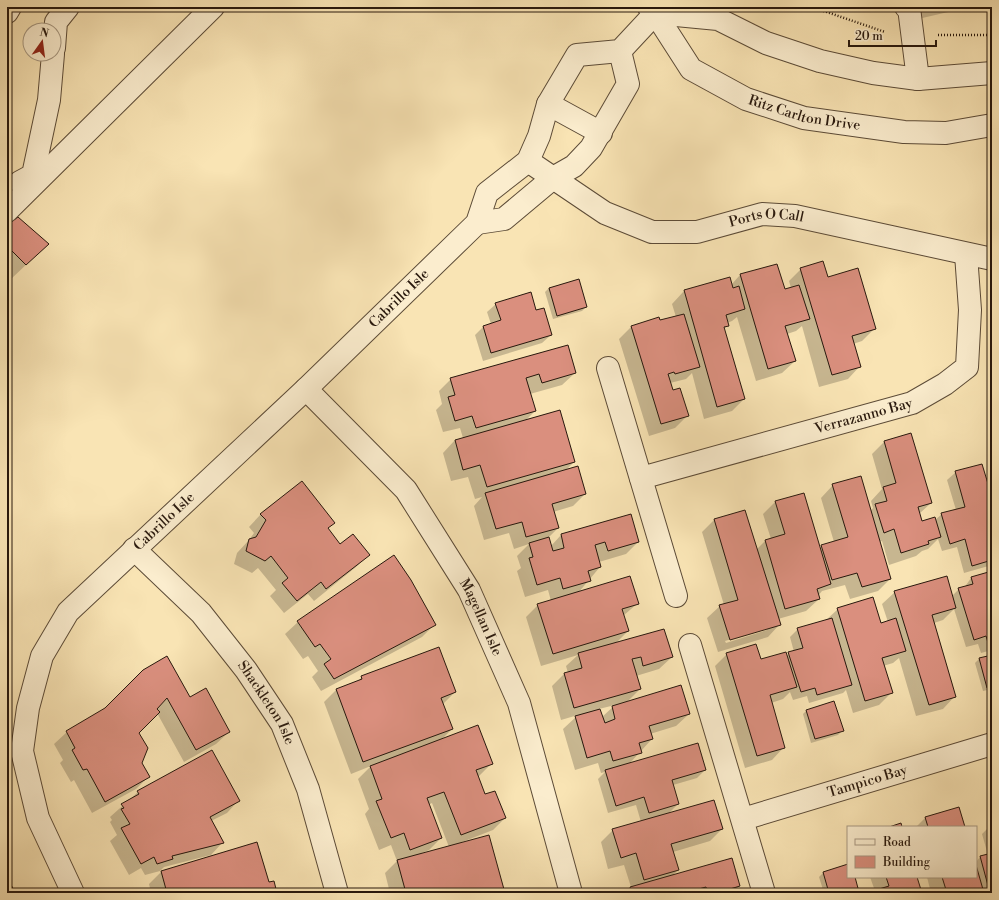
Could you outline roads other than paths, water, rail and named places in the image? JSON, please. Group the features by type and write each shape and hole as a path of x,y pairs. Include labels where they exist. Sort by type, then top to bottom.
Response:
{"street":[{"path":"7,12 10,7"},
{"path":"56,22 68,7"},
{"path":"7,211 213,7"},
{"path":"906,7 909,8 918,79"},
{"path":"477,223 504,219 553,178 574,166 591,148 628,84 620,51 655,9 718,19 766,43 820,61 873,73 918,79 992,73"},
{"name":"Ritz Carlton Drive","path":"655,9 691,69 746,98 804,118 904,132 946,133 992,126"},
{"name":"Cabrillo Isle","path":"73,893 38,818 15,754 42,656 68,612 134,548 306,389 477,223 488,193 528,161 539,136 548,104 577,55 620,51"},
{"path":"7,190 33,175 49,100 53,62"},
{"path":"548,104 601,133"},
{"name":"Ports O Call","path":"528,161 605,214 652,232 697,232 762,214 795,216 992,259"},
{"name":"Verrazanno Bay","path":"641,478 912,403 945,384 967,367 970,310 966,254"},
{"path":"608,368 676,596"},
{"name":"Magellan Isle","path":"306,389 406,490 469,590 519,703 571,893"},
{"name":"Shackleton Isle","path":"134,548 201,613 246,670 282,724 308,789 337,893"},
{"path":"690,645 764,893"},
{"name":"Tampico Bay","path":"743,819 992,744"}]}
